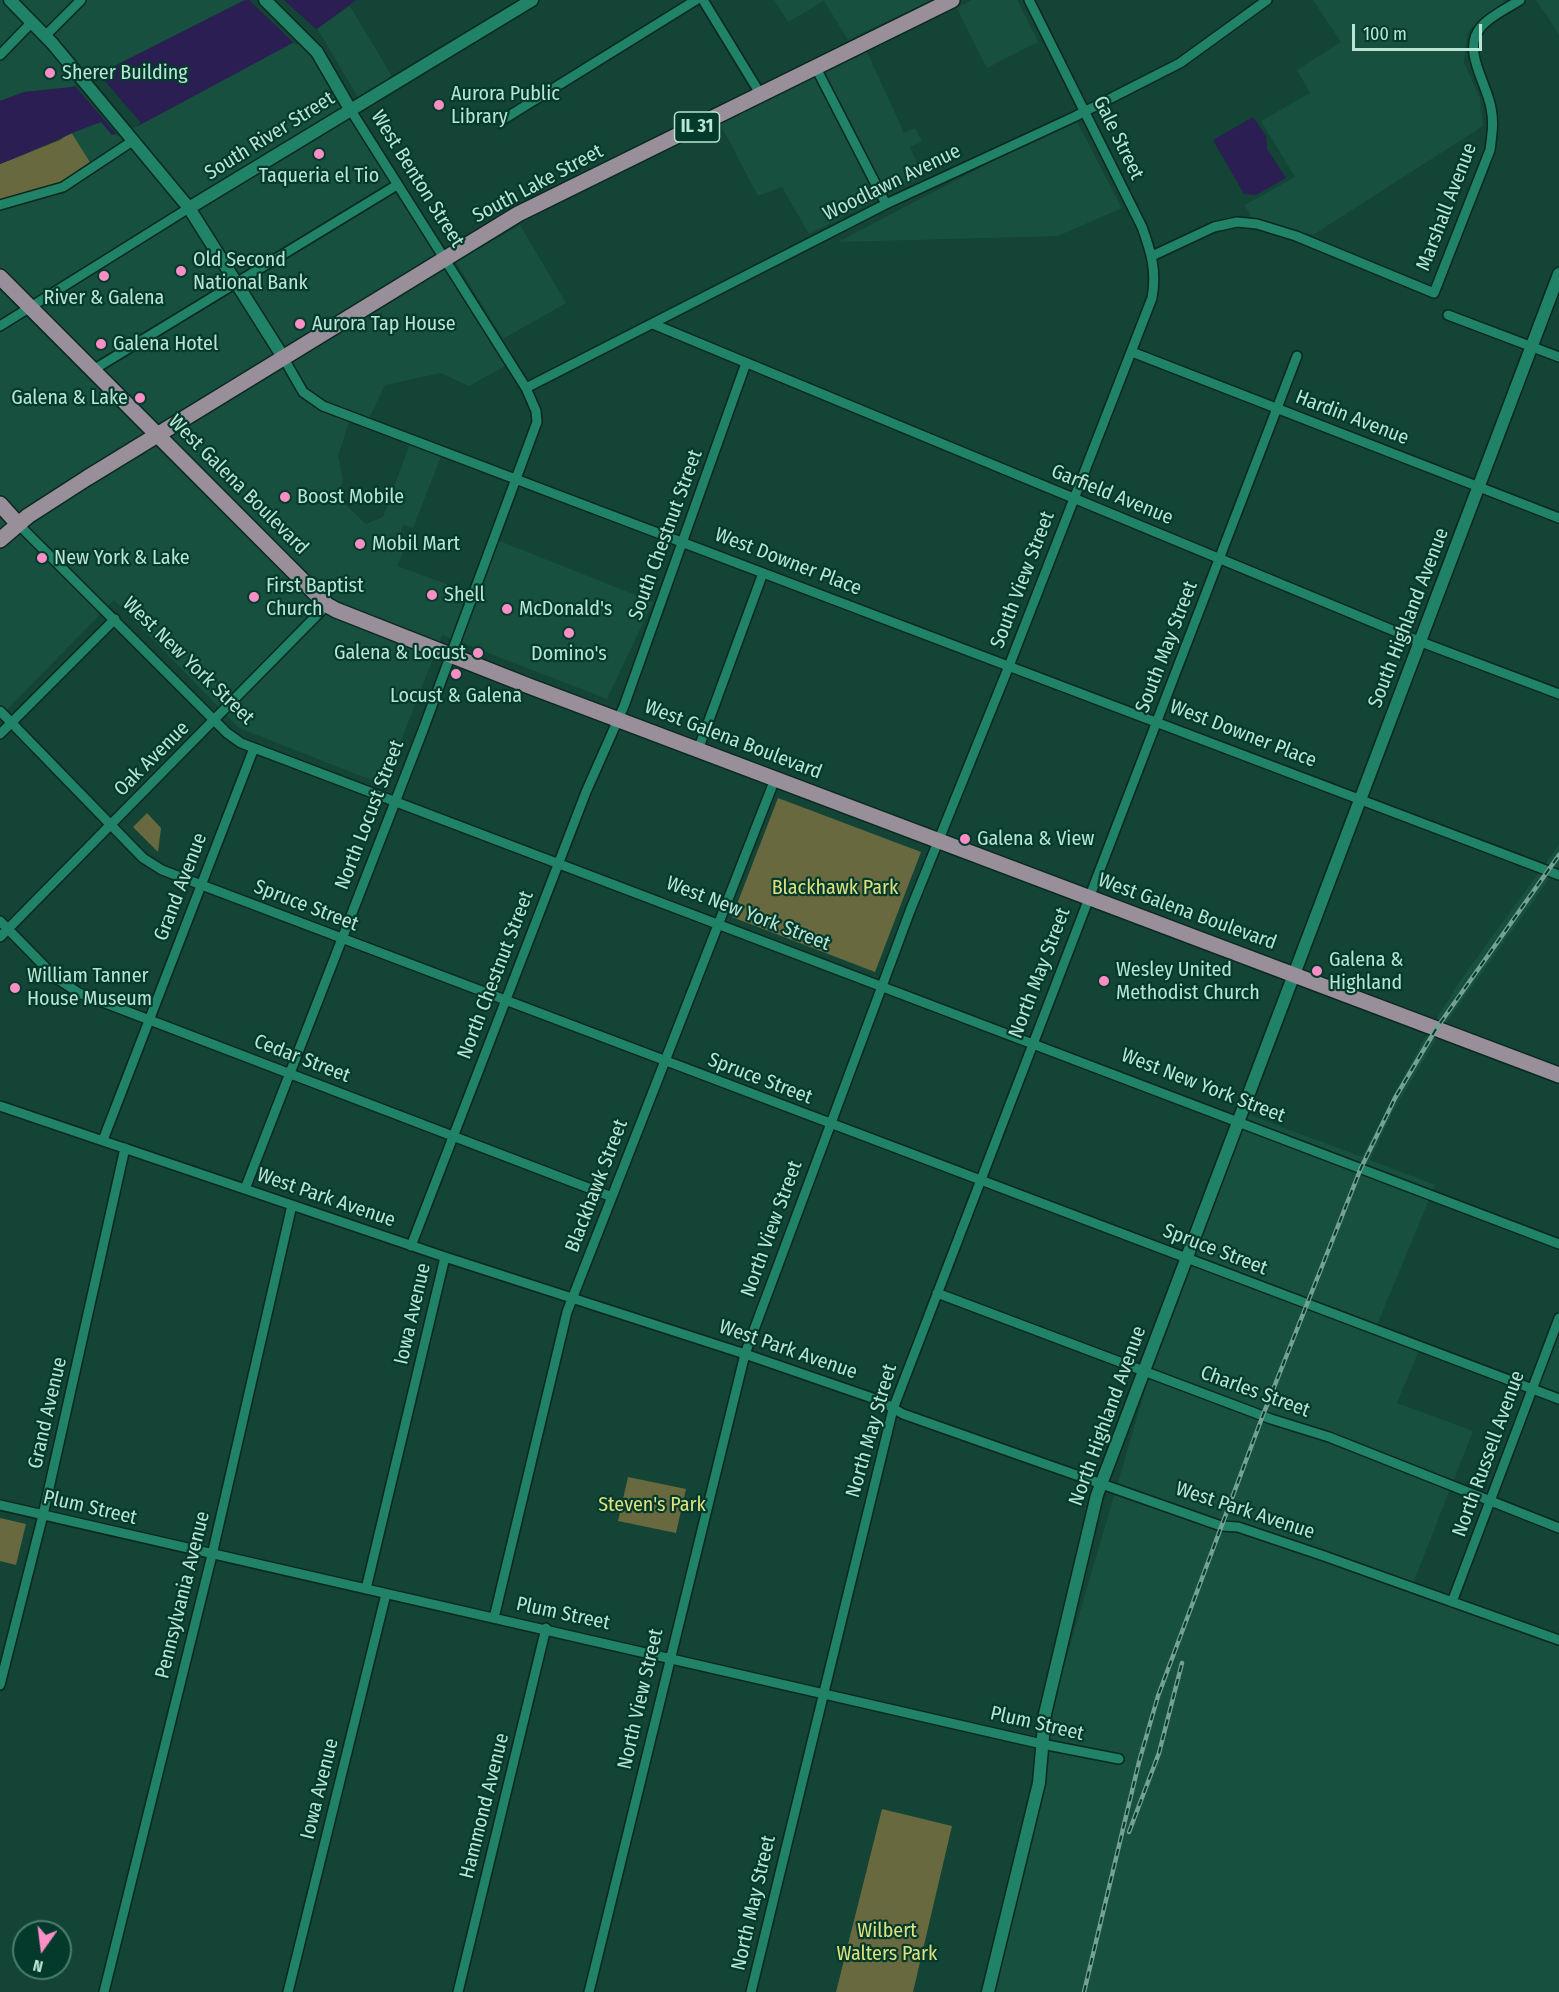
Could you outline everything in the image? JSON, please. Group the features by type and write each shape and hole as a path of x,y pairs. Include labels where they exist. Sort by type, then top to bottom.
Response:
{"main road":[{"name":"South Lake Street","path":"158,434 518,214 952,0"},
{"name":"West Galena Boulevard","path":"0,277 327,605 346,615 1559,1075"},
{"name":"IL 31","path":"0,540 18,524 158,434"},
{"name":"West New York Street","path":"0,504 18,524"}],"street":[{"name":"West Downer Place","path":"10,0 45,36 189,208 238,283 303,393 311,400 516,480 1559,875"},
{"path":"45,36 81,0"},
{"name":"West Benton Street","path":"265,0 307,39 526,388 536,411 537,422 516,480"},
{"name":"South River Street","path":"0,326 350,109 532,0"},
{"path":"504,119 696,0"},
{"path":"704,0 761,95"},
{"name":"Gale Street","path":"1029,0 1142,227 1152,256 1156,277 1152,297"},
{"name":"Woodlawn Avenue","path":"526,388 886,204 1085,111 1180,63 1267,0"},
{"name":"Marshall Avenue","path":"1152,256 1214,227 1237,222 1257,224 1296,236 1434,293 1490,150 1494,126 1491,105 1474,58 1474,40 1481,27 1520,0"},
{"path":"0,55 32,22"},
{"path":"816,68 886,204"},
{"path":"0,205 63,187 130,135"},
{"path":"93,370 397,185"},
{"name":"South Highland Avenue","path":"1295,975 1559,274"},
{"name":"South View Street","path":"938,840 1009,666 1152,297"},
{"path":"1448,315 1559,357"},
{"name":"Garfield Avenue","path":"653,324 1420,642 1559,694"},
{"name":"Hardin Avenue","path":"1132,352 1559,518"},
{"name":"South May Street","path":"1088,898 1297,356"},
{"name":"South Chestnut Street","path":"616,719 624,706 746,363"},
{"name":"North Locust Street","path":"244,1189 395,802 516,480"},
{"name":"West New York Street","path":"18,524 233,739 558,865 1559,1244"},
{"path":"698,750 763,573"},
{"name":"Oak Avenue","path":"0,938 327,605"},
{"path":"0,734 115,619"},
{"name":"Spruce Street","path":"0,711 151,865 504,1002 1559,1400"},
{"name":"North Chestnut Street","path":"411,1246 616,719"},
{"name":"Grand Avenue","path":"103,1140 254,748"},
{"name":"Blackhawk Street","path":"494,1618 567,1312 775,779"},
{"name":"North View Street","path":"589,1992 669,1656 745,1354 938,840"},
{"name":"North May Street","path":"751,1992 893,1409 1088,898"},
{"name":"Cedar Street","path":"0,921 67,987 612,1197"},
{"name":"North Highland Avenue","path":"988,1992 1039,1783 1047,1706 1101,1484 1295,975"},
{"name":"West Park Avenue","path":"0,1106 444,1257 745,1354 881,1401 893,1409 1101,1484 1162,1503 1221,1526 1238,1527 1324,1556 1559,1640"},
{"name":"Grand Avenue","path":"0,1685 43,1515 125,1148"},
{"name":"Pennsylvania Avenue","path":"104,1992 212,1555 292,1205"},
{"name":"Iowa Avenue","path":"366,1589 444,1257"},
{"name":"Charles Street","path":"937,1293 1271,1419 1329,1437 1559,1528"},
{"name":"North Russell Avenue","path":"1452,1602 1559,1318"},
{"name":"Plum Street","path":"0,1505 212,1555 669,1656 1042,1744 1119,1759"},
{"name":"Iowa Avenue","path":"288,1992 386,1594"},
{"name":"Hammond Avenue","path":"458,1992 546,1628"}],"shaded area":[{"path":"0,0 245,0 73,87 24,92 0,101"},
{"path":"245,0 356,0 313,32 142,124 112,135 101,122 0,164 0,101 24,92 73,87"},
{"path":"774,0 932,0 848,40 824,1 788,22"},
{"path":"972,0 1017,0 1038,42 987,68 957,8"},
{"path":"1313,0 1506,0 1468,31 1464,63 1480,98 1483,126 1313,235 1251,217 1245,205 1295,177 1261,121 1310,93 1297,70 1341,42"},
{"path":"1536,0 1559,0 1559,34"},
{"path":"350,6 393,78 359,99 317,28"},
{"path":"301,37 507,365 469,386 441,373 385,385 366,425 350,419 338,456 343,481 335,495 366,524 383,517 411,441 442,454 413,528 403,525 396,547 404,550 397,566 471,593 492,538 653,602 607,699 442,635 384,785 239,728 114,600 0,717 0,164 60,140 71,132 101,122 112,135"},
{"path":"867,52 904,133 915,128 922,141 910,147 923,177 809,234 782,187 758,196 719,122"},
{"path":"1253,117 1266,136 1267,149 1286,178 1256,195 1244,194 1213,140"},
{"path":"1075,118 1122,208 1058,236 838,242"},
{"path":"520,225 566,303 503,339 456,262"},
{"path":"1559,845 1559,865 1446,1023 1392,1113 1370,1160 1435,1185 1377,1325 1423,1341 1397,1403 1473,1431 1410,1591 1559,1646 1559,1992 989,1992 1048,1721 1153,1363 1247,1114 1362,1157 1425,1037 1460,981"},
{"path":"1559,1332 1559,1394 1539,1386"}],"green space":[{"path":"71,132 91,164 53,186 0,200 0,164 60,140"},
{"name":"Blackhawk Park","path":"778,798 921,852 875,972 732,917"},
{"path":"147,813 161,828 158,852 133,827"},
{"name":"Steven's Park","path":"628,1477 686,1489 676,1533 618,1521"},
{"path":"0,1518 26,1524 16,1565 0,1561"},
{"name":"Wilbert Walters Park","path":"882,1809 952,1826 913,1992 836,1992"}],"pier":[{"path":"249,0 284,0 318,31 296,45"},
{"path":"98,73 141,123 118,136 74,85"}],"railway":[{"path":"1084,1992 1139,1762 1158,1696 1263,1415 1361,1168 1395,1098 1436,1029 1559,855"},
{"path":"1129,1832 1159,1753 1182,1663"}],"place":[{"name":"Sherer Building","path":"50,73"},
{"name":"Aurora Public Library","path":"439,105"},
{"name":"Taqueria el Tio","path":"319,154"},
{"name":"Old Second National Bank","path":"181,271"},
{"name":"River & Galena","path":"104,276"},
{"name":"Aurora Tap House","path":"300,324"},
{"name":"Galena Hotel","path":"101,344"},
{"name":"Galena & Lake","path":"140,398"},
{"name":"Boost Mobile","path":"285,497"},
{"name":"Mobil Mart","path":"360,544"},
{"name":"New York & Lake","path":"42,558"},
{"name":"Shell","path":"432,595"},
{"name":"First Baptist Church","path":"254,597"},
{"name":"McDonald's","path":"507,609"},
{"name":"Domino's","path":"569,633"},
{"name":"Galena & Locust","path":"478,653"},
{"name":"Locust & Galena","path":"456,674"},
{"name":"Galena & View","path":"965,839"},
{"name":"Galena & Highland","path":"1317,971"},
{"name":"Wesley United Methodist Church","path":"1104,981"},
{"name":"William Tanner House Museum","path":"15,988"}]}
